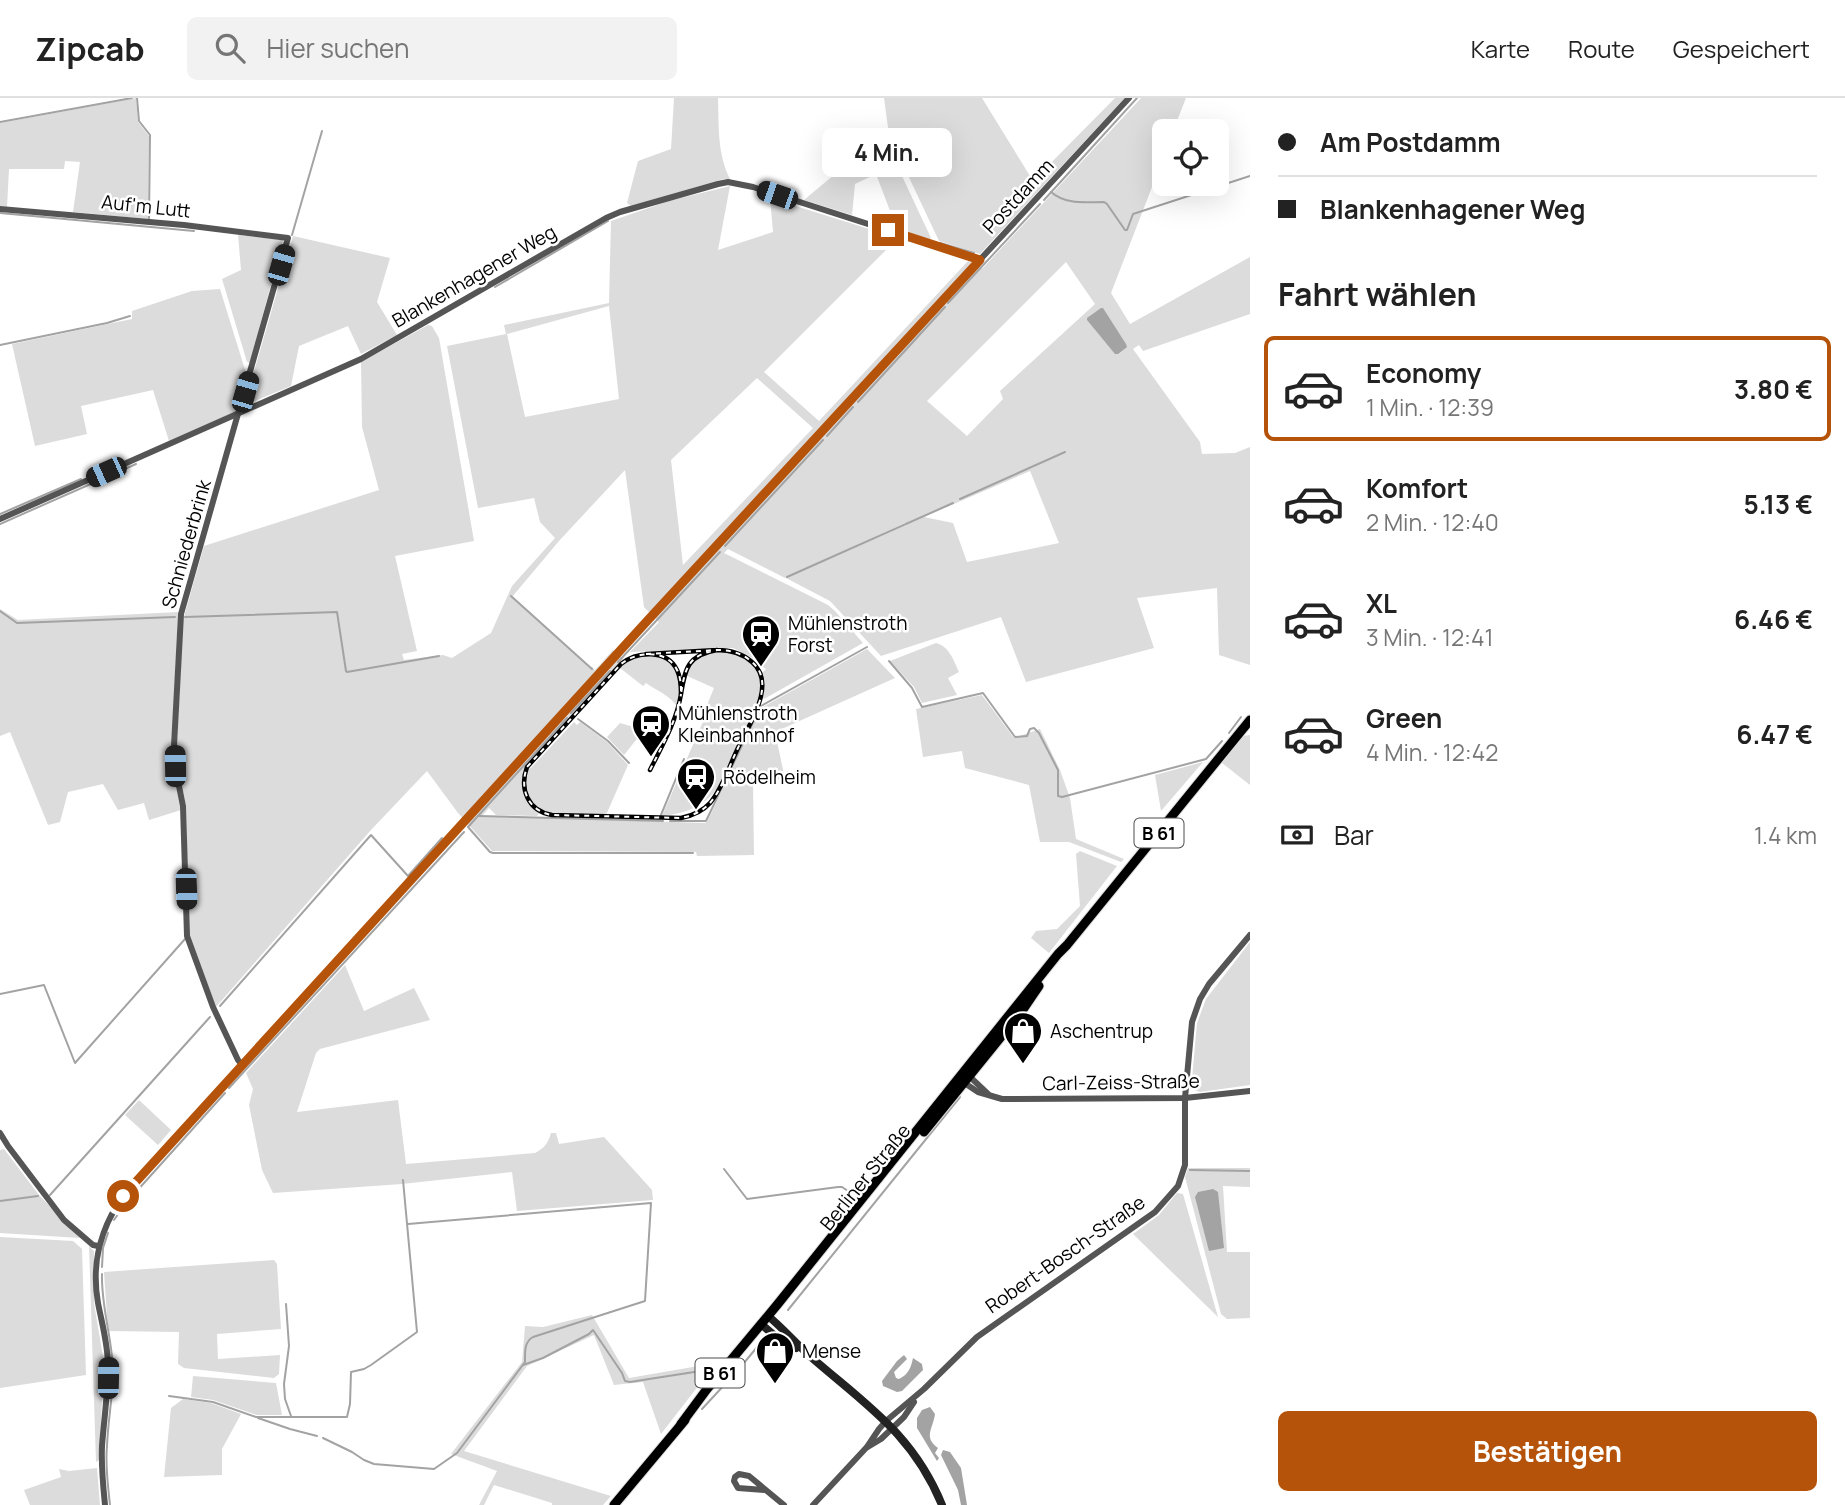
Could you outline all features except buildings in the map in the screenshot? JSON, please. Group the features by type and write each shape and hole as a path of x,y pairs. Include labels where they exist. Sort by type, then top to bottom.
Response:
{"main road":[{"name":"Berliner Straße","path":"614,1505 763,1326 964,1077 1058,954 1250,720"},
{"path":"770,1317 807,1354 889,1424 911,1448 942,1505"},
{"path":"763,1326 807,1354"}],"street":[{"name":"Postdamm","path":"105,1505 102,1463 108,1362 96,1289 98,1246 107,1222 123,1196 1129,98"},
{"name":"Blankenhagener Weg","path":"0,519 361,359 606,218 718,184 728,182 753,187 980,260"},
{"name":"Auf'm Lutt","path":"0,209 184,225 288,238"},
{"name":"Schniederbrink","path":"242,1065 213,1007 187,936 183,806 174,746 181,614 288,238"},
{"name":"Robert-Bosch-Straße","path":"813,1505 867,1447 879,1429 889,1424 983,1331 1155,1212 1178,1186 1185,1165 1185,1098 1192,1022 1209,984 1250,935"},
{"name":"Carl-Zeiss-Straße","path":"964,1077 993,1097 1002,1099 1185,1098 1250,1091"},
{"path":"0,1133 64,1220 93,1245 98,1246"},
{"path":"765,1490 784,1505"}],"shaded area":[{"path":"136,98 138,122 149,136 148,219 73,212 80,162 65,161 64,169 9,169 7,207 0,206 0,123"},
{"path":"674,98 718,98 721,149 730,179 631,206 627,203 638,161 671,149"},
{"path":"884,98 982,98 1033,181 1115,98 1125,98 980,254 939,241 889,135"},
{"path":"1141,98 1186,98 1178,119 1152,119 1152,187 1111,293 1130,324 1250,257 1250,314 1143,351 1139,345 1133,349 1200,442 1202,454 1235,453 1250,447 1250,665 1219,655 1217,588 1137,598 1154,648 1026,682 1001,617 881,656 830,601 786,578 906,525 905,523 785,578 728,549 724,553 828,605 863,643 764,699 762,673 766,669 760,662 733,648 630,652 659,622 644,607 625,470 559,541 512,597 590,668 595,670 613,650 624,660 526,766 524,792 539,813 537,816 496,815 489,808 482,816 705,823 761,708 867,649 895,678 775,732 785,779 753,783 754,855 697,856 696,852 492,851 458,813 427,771 371,830 216,1007 189,936 186,805 177,746 183,620 204,546 379,490 362,427 361,362 428,325 432,326 439,338 474,541 395,556 417,651 402,654 404,660 443,655 452,658 491,633 512,586 555,538 540,522 534,498 478,508 447,346 506,334 504,325 609,303 611,221 669,201 730,186 718,250 773,232 770,198 898,238 764,372 819,421 968,261 983,268","holes":["1066,262 1095,304 1000,391 1003,399 967,436 927,401","609,306 619,399 525,417 507,334","757,378 813,428 683,565 671,460","1030,471 1059,543 967,562 953,523 924,517"]},
{"path":"884,133 931,238 929,239 897,229 876,174 855,184 852,215 804,200"},
{"path":"238,235 283,240 250,363 247,362 222,279 241,270"},
{"path":"293,236 390,258 377,302 397,335 361,354 348,326 299,346 291,386 247,404 245,403"},
{"path":"220,289 246,373 235,412 169,441 153,390 81,406 87,434 35,446 12,344 132,319 132,311 192,291"},
{"path":"1101,308 1126,344 1127,347 1118,354 1115,354 1087,320"},
{"path":"0,609 18,620 178,612 172,745 181,810 149,820 144,803 118,810 103,784 68,792 60,822 48,825 10,732 0,736"},
{"path":"936,643 948,651 959,672 948,678 957,695 922,703 914,687 890,661"},
{"path":"717,651 733,653 757,669 762,683 759,702 719,786 694,808 662,816 705,717 703,715 714,688 685,675 697,659"},
{"path":"642,656 662,659 675,669 680,685 677,706 666,695 646,683 643,686 620,668 630,660"},
{"path":"982,695 1014,738 1040,729 1070,798 1076,839 1124,859 1121,862 1069,842 1040,842 1029,785 965,768 962,751 923,757 916,709"},
{"path":"574,722 577,725 580,722 607,742 628,765 606,815 552,814 538,809 529,800 526,780 529,767 531,768"},
{"path":"620,723 644,730 624,755 607,737"},
{"path":"1250,735 1250,785 1222,763 1243,736"},
{"path":"1203,762 1161,811 1155,775"},
{"path":"1080,851 1117,866 1049,953 1031,938 1036,931 1057,929 1080,906 1076,854"},
{"path":"1250,942 1250,1085 1197,1091 1193,1087 1192,1079 1197,1023 1206,999"},
{"path":"345,965 364,1011 414,988 430,1020 320,1049 316,1053 297,1112 398,1100 406,1164 535,1153 545,1145 551,1133 556,1133 559,1144 604,1137 652,1190 653,1200 517,1211 512,1172 402,1184 273,1193 262,1170 249,1105 253,1089 246,1073"},
{"path":"139,1100 171,1130 158,1145 125,1115"},
{"path":"4,1149 39,1195 80,1238 0,1233 0,1150"},
{"path":"1188,1168 1250,1168 1250,1187 1223,1186 1227,1252 1250,1252 1250,1318 1227,1319 1221,1314 1185,1177"},
{"path":"1213,1189 1218,1192 1224,1248 1209,1251 1195,1197 1198,1192"},
{"path":"1177,1193 1183,1194 1218,1317 1133,1234 1159,1215"},
{"path":"0,1237 73,1241 82,1249 86,1375 0,1388"},
{"path":"89,1246 94,1251 94,1303 104,1363 99,1460 96,1462"},
{"path":"274,1260 277,1264 281,1329 217,1334 218,1359 280,1355 279,1374 274,1378 184,1368 178,1364 179,1332 108,1331 104,1272"},
{"path":"592,1315 629,1378 716,1363 661,1434 643,1382 614,1385 594,1335 527,1366 464,1451 611,1496 603,1505 552,1505 494,1485 484,1505 479,1505 497,1471 451,1454 522,1362 525,1326 543,1327"},
{"path":"904,1355 907,1359 894,1372 896,1378 899,1379 907,1373 913,1358 922,1364 923,1370 902,1391 897,1392 883,1386 882,1381"},
{"path":"193,1376 276,1383 282,1415 257,1415 213,1400 191,1397"},
{"path":"183,1399 211,1403 241,1414 222,1449 222,1475 164,1477 171,1408"},
{"path":"930,1407 935,1414 930,1436 938,1448 935,1453 939,1458 937,1461 917,1428 917,1418 922,1410"},
{"path":"943,1450 950,1452 961,1468 967,1505 961,1505 958,1490 941,1455"},
{"path":"97,1468 100,1505 30,1505 24,1490 61,1477 59,1469 69,1471"}],"waterway":[{"path":"0,122 132,98"},
{"path":"137,98 139,121 150,135 149,219"},
{"path":"1044,200 1137,98"},
{"path":"292,235 322,131"},
{"path":"1051,192 1069,201 1104,202 1127,230 1133,214 1250,176"},
{"path":"948,303 1040,204"},
{"path":"0,213 194,231"},
{"path":"495,287 608,221"},
{"path":"940,243 974,253"},
{"path":"858,402 945,307"},
{"path":"0,345 130,316"},
{"path":"827,436 853,407"},
{"path":"725,546 823,440"},
{"path":"960,499 1065,452"},
{"path":"0,524 136,464"},
{"path":"0,514 81,479"},
{"path":"787,577 953,503"},
{"path":"618,662 720,552"},
{"path":"511,596 592,669"},
{"path":"0,611 17,623 175,617"},
{"path":"185,617 337,612 347,672 439,656"},
{"path":"670,821 706,821 761,706 867,647"},
{"path":"889,661 912,688 922,707 983,693 1015,737 1027,736 1030,729 1034,728 1058,770 1058,796 1062,797 1206,759 1222,741"},
{"path":"571,713 610,671"},
{"path":"1229,733 1241,717"},
{"path":"567,718 468,827 490,852 693,853"},
{"path":"578,719 608,741 629,763"},
{"path":"661,815 684,759"},
{"path":"478,816 663,821"},
{"path":"229,1088 464,832"},
{"path":"220,1006 371,835 408,876 442,838"},
{"path":"0,994 44,985 75,1063 185,939"},
{"path":"50,1195 210,1017"},
{"path":"114,1220 126,1203 225,1093"},
{"path":"788,1310 960,1097"},
{"path":"724,1169 747,1199 838,1187 848,1191"},
{"path":"1190,1170 1250,1171"},
{"path":"169,1396 213,1402 256,1417 347,1417 351,1372 371,1365 417,1332 403,1180"},
{"path":"0,1201 38,1196"},
{"path":"323,1438 374,1464 434,1469 457,1453 525,1362 530,1339 645,1301 651,1203 408,1224"},
{"path":"102,1267 103,1248 108,1233"},
{"path":"102,1274 113,1370 106,1453 110,1505"},
{"path":"286,1304 289,1346 284,1384 285,1399 291,1416"},
{"path":"523,1365 543,1358 593,1330 625,1381 713,1368"},
{"path":"702,1409 758,1346"},
{"path":"258,1418 317,1436"}],"railway":[{"path":"646,654 717,650 727,651 744,656 759,671 762,693 758,705 714,797 700,811 681,818 552,815 537,809 531,804 525,791 527,767 621,664 635,656 651,654 666,658 678,673 681,694 684,677 694,659 717,650"},
{"path":"650,770 673,723 681,694"}],"place":[{"name":"Mühlenstroth Forst","path":"761,668"},
{"name":"Mühlenstroth Kleinbahnhof","path":"651,758"},
{"name":"Rödelheim","path":"696,811"},
{"name":"Aschentrup","path":"1023,1065"},
{"name":"Mense","path":"775,1385"}],"route":[{"path":"123,1196 980,260 888,230"}]}
